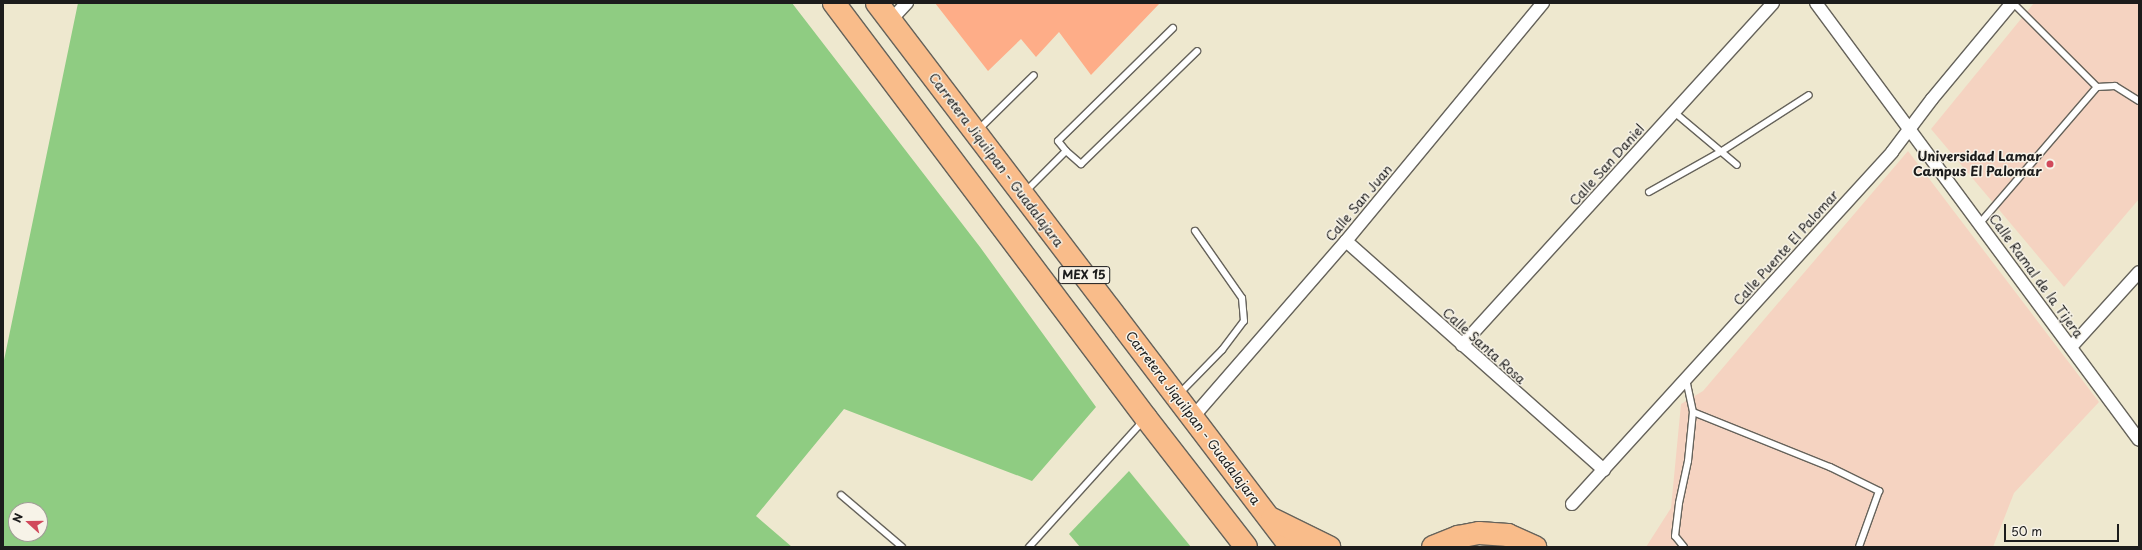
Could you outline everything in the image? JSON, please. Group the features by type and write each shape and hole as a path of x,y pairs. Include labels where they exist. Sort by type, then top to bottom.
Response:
{"highway":[{"name":"MEX 15","path":"834,3 1146,418 1246,547"},
{"name":"Carretera Jiquilpan - Guadalajara","path":"877,3 1291,547"},
{"path":"1269,518 1329,547"},
{"path":"1433,547 1458,537 1480,533 1508,535 1535,547"}],"street":[{"path":"890,21 907,3"},
{"name":"Calle San Juan","path":"1193,417 1346,241 1543,3"},
{"name":"Calle San Daniel","path":"1462,345 1773,3"},
{"name":"Calle Ramal de la Tijera","path":"1816,3 2139,440"},
{"name":"Calle Puente El Palomar","path":"1572,504 1892,152 2012,3"},
{"name":"Calle Santa Rosa","path":"1346,241 1604,470"},
{"path":"2071,347 2139,272"}],"lane":[{"path":"2012,3 2098,87"},
{"path":"1173,28 1058,141 1066,151 1081,164 1197,51"},
{"path":"975,133 1034,75"},
{"path":"1980,223 2098,87 2115,86 2139,101"},
{"path":"1649,192 1722,151 1809,95"},
{"path":"1674,112 1738,165"},
{"path":"1023,195 1066,151"},
{"path":"1176,396 1222,350 1244,321 1242,298 1195,230"},
{"path":"1684,547 1678,545 1675,536 1688,461 1693,412 1686,380"},
{"path":"1693,412 1830,467 1879,491 1859,547"},
{"path":"1029,547 1146,418"},
{"path":"841,495 902,547"}],"shaded area":[{"name":"Universidad Lamar Campus El Palomar","path":"2034,3 2139,3 2139,199 2064,287 1931,129"},
{"path":"1908,151 2099,402 2014,493 1993,547 1646,547 1671,508 1681,404 1703,391"}],"green space":[{"path":"78,3 792,3 980,247 1096,407 1032,481 844,409 756,516 792,547 3,547 3,365"},
{"path":"1129,471 1191,547 1080,547 1069,534"}],"building":[{"path":"935,3 1160,3 1091,75 1059,32 1036,57 1021,39 988,71"}],"place":[{"name":"Universidad Lamar Campus El Palomar","path":"2050,164"}]}
